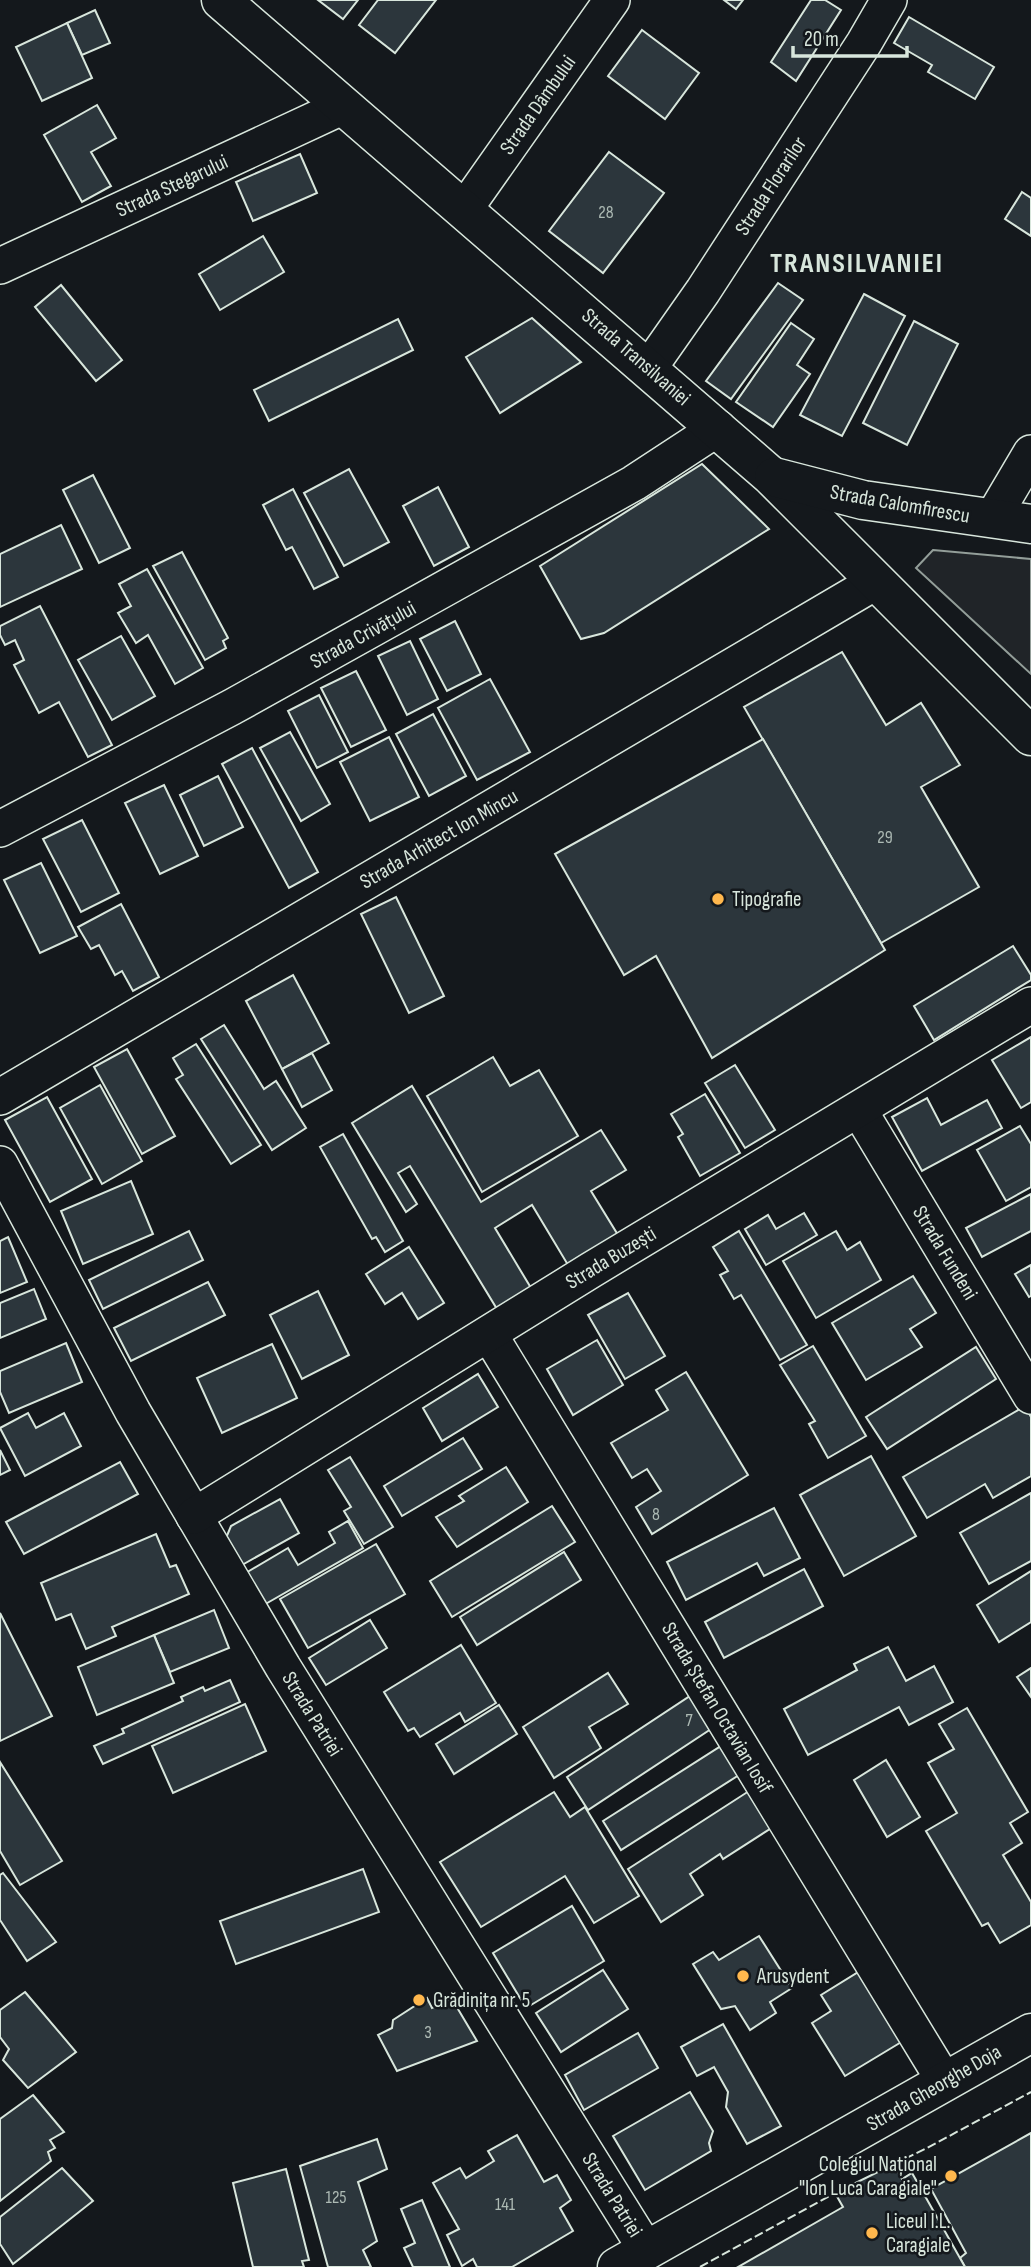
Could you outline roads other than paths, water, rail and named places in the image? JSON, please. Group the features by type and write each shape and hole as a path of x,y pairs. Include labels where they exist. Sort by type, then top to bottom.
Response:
{"main road":[{"name":"Strada Transilvaniei","path":"221,0 772,476 1031,736"},
{"name":"Strada Calomfirescu","path":"772,476 863,500 1031,524"},
{"name":"Strada Gheorghe Doja","path":"632,2259 1031,2033"}],"street":[{"name":"Strada Dâmbului","path":"464,210 612,0"},
{"name":"Strada Florarilor","path":"649,368 703,291 889,0"},
{"name":"Strada Stegarului","path":"0,266 344,106"},
{"name":"Strada Crivățului","path":"0,829 245,701 634,482 718,428"},
{"path":"992,519 1031,453"},
{"name":"Strada Arhitect Ion Mincu","path":"0,1097 877,581"},
{"name":"Strada Buzești","path":"194,1516 1031,1005"},
{"name":"Strada Fundeni","path":"859,1110 1031,1396"},
{"name":"Strada Patriei","path":"0,1164 133,1412 632,2259"},
{"name":"Strada Ștefan Octavian Iosif","path":"489,1334 945,2082"}],"place":[{"name":"Tipografie","path":"718,899"},
{"name":"Arusydent","path":"743,1976"},
{"name":"Grădinița nr. 5","path":"419,2000"},
{"name":"Colegiul Național \"Ion Luca Caragiale\"","path":"951,2176"},
{"name":"Liceul I.L. Caragiale","path":"872,2233"}],"district":[{"name":"TRANSILVANIEI","path":"857,263"}]}
